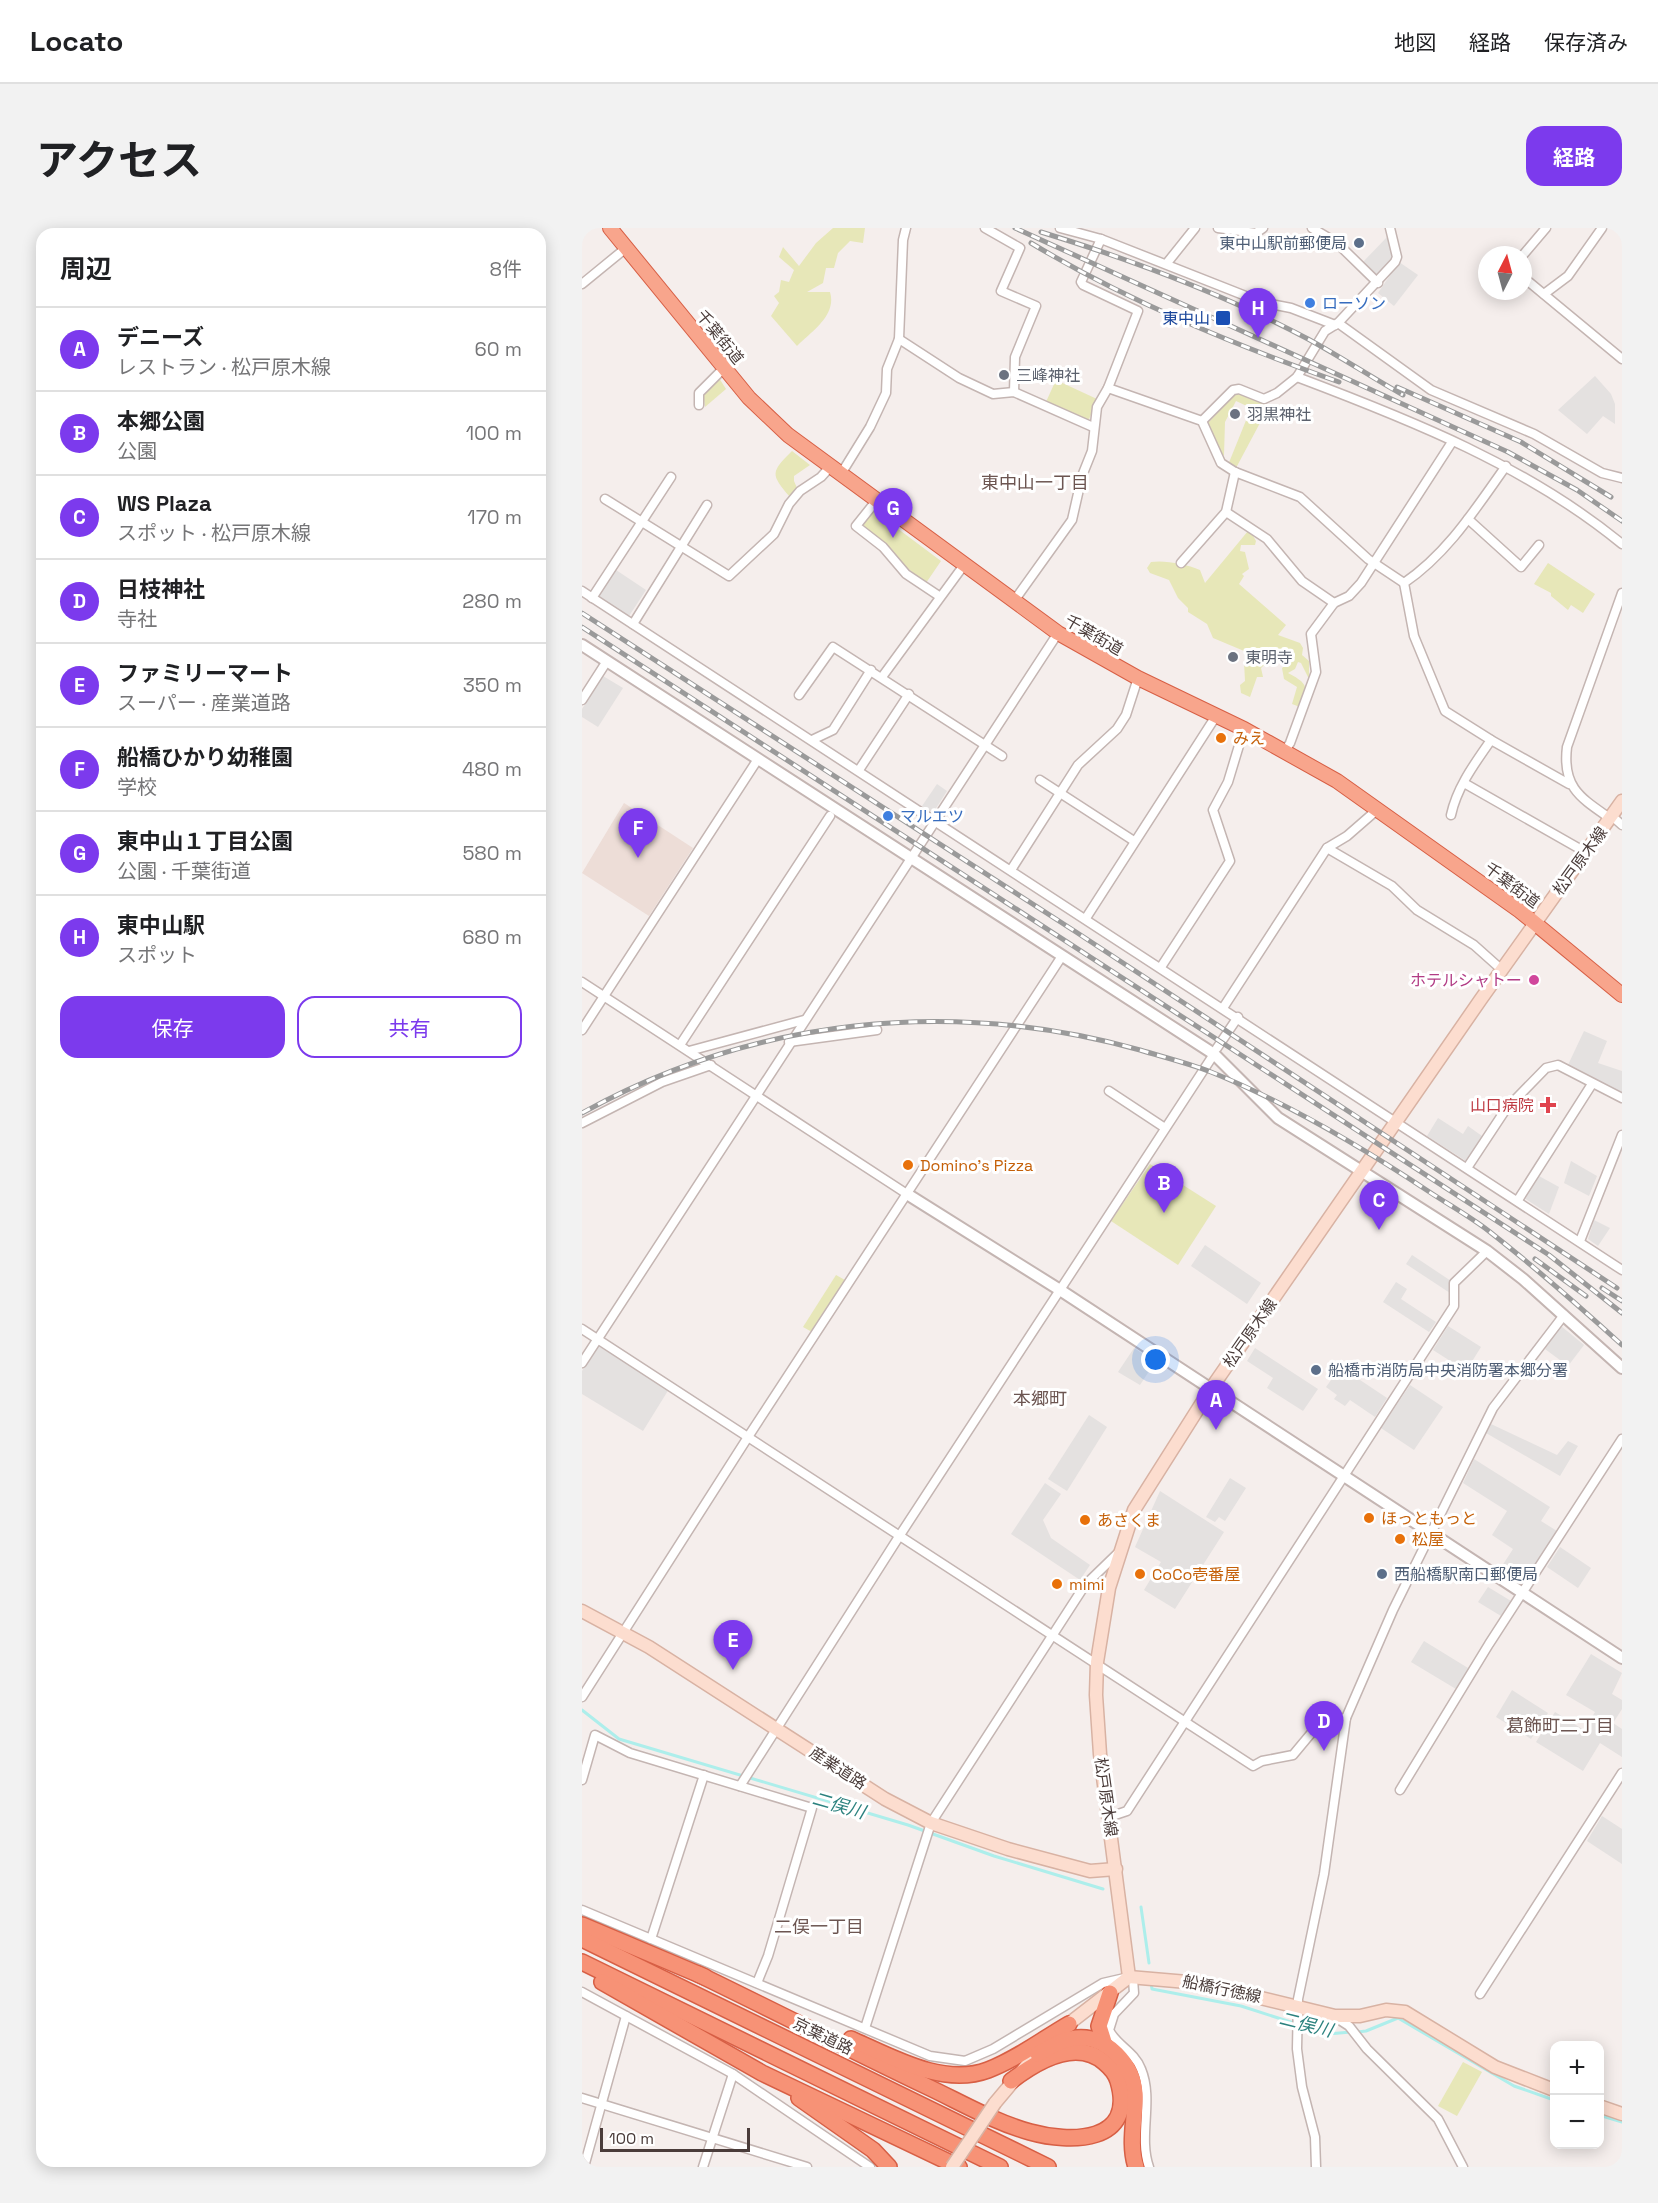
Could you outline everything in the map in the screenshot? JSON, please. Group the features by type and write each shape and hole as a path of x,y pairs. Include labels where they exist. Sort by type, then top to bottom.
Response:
{"highway":[{"name":"千葉街道","path":"610,228 749,398 789,435 835,470 1058,633 1138,678 1285,751 1378,809 1535,923 1622,995"},
{"path":"582,1925 893,2057 947,2074 966,2075 986,2071 1069,2024"},
{"name":"京葉道路","path":"582,1939 1048,2167"},
{"path":"582,1962 1000,2167"},
{"path":"582,1970 762,2073 959,2167"},
{"path":"698,1974 876,2062 1007,2124 1030,2132 1088,2138 1106,2131 1118,2113 1120,2103 1118,2080 1101,2059 1088,2054 1072,2052 1055,2055 1040,2061 1011,2081"},
{"path":"1105,2045 1099,2026 1110,1993"},
{"path":"1032,2056 1076,2038 1092,2039 1105,2045 1122,2060 1133,2080 1135,2093 1132,2139 1136,2167"},
{"path":"762,2073 873,2150 889,2167"}],"main road":[{"name":"松戸原木線","path":"1129,1977 1097,1725 1097,1662 1102,1619 1118,1554 1134,1510 1210,1390 1535,923 1615,820 1622,801"},
{"name":"産業道路","path":"582,1611 686,1669 885,1799 932,1823 1008,1849 1090,1871 1116,1869"},
{"name":"船橋行徳線","path":"1129,1977 1199,1983 1299,2019 1360,2016 1386,2010 1405,2012 1495,2067 1550,2088"},
{"path":"952,2167 995,2103 1032,2056 1129,1977"},
{"path":"1604,2108 1622,2114"}],"street":[{"path":"605,498 729,576 774,534 789,504 800,491 835,470 870,428 886,393 887,369 899,339 903,240 906,228"},
{"path":"985,228 1020,248 1001,291 1036,306 1015,357 1014,392"},
{"path":"1060,228 1090,232 1101,239 1262,302 1291,308 1337,324 1431,390 1534,434 1602,473 1622,478"},
{"path":"1167,263 1195,228"},
{"path":"1218,228 1256,233 1263,228"},
{"path":"1312,228 1337,243 1378,283"},
{"path":"1202,422 1233,390 1245,391 1264,399 1277,393 1297,377 1325,331 1337,324 1378,283 1397,257 1390,228"},
{"path":"1531,246 1546,228"},
{"path":"1544,294 1568,276 1602,228"},
{"path":"1014,602 1068,529 1082,476 1092,451 1097,407 1108,388 1138,311 1081,282 1101,239"},
{"path":"582,284 626,248"},
{"path":"1532,285 1622,359"},
{"path":"899,339 959,378 993,394 1014,392 1093,427"},
{"path":"699,405 699,393 719,372"},
{"path":"1297,377 1506,466 1591,519 1622,544"},
{"path":"1108,388 1202,422 1221,463 1234,472 1300,497 1341,536 1404,583 1414,636 1445,711 1569,784 1590,804 1615,820"},
{"path":"1285,751 1316,672 1311,634 1334,603 1349,596 1374,562 1452,442"},
{"path":"1404,583 1426,568 1468,519 1506,466"},
{"path":"1181,563 1226,512 1234,472"},
{"path":"592,598 671,477"},
{"path":"876,501 856,526 883,547 906,574 939,596"},
{"path":"633,624 707,505"},
{"path":"1226,512 1267,539 1302,581 1334,603"},
{"path":"1468,519 1521,567 1539,545"},
{"path":"882,677 939,596 964,565"},
{"path":"582,591 1238,1017 1622,1270"},
{"path":"1569,784 1565,765 1567,747 1622,593"},
{"path":"582,1363 789,1042 1058,633"},
{"path":"582,645 1062,956 1216,1051 1278,1118 1487,1251 1564,1315 1622,1368"},
{"path":"799,695 833,647 1002,756"},
{"path":"582,700 607,661"},
{"path":"812,740 833,730 871,670"},
{"path":"1011,870 1078,765 1117,729 1126,716 1138,678"},
{"path":"859,770 909,694"},
{"path":"1086,918 1216,716"},
{"path":"1161,967 1230,861 1213,810 1228,782 1244,729"},
{"path":"1451,815 1454,801 1491,740"},
{"path":"582,1030 758,759"},
{"path":"1040,780 1134,841"},
{"path":"1464,783 1580,849"},
{"path":"1223,1008 1327,848 1347,836 1378,809"},
{"path":"680,1045 830,816"},
{"path":"1327,848 1392,886 1417,910 1474,945 1502,970"},
{"path":"582,1697 748,1437 1062,956"},
{"path":"582,982 907,1194 1060,1290 1622,1658"},
{"path":"740,1786 900,1535 1238,1017"},
{"path":"689,1051 804,1020"},
{"path":"789,1042 876,1030"},
{"path":"582,1124 662,1082 711,1065"},
{"path":"1467,1168 1506,1109 1546,1068 1558,1065 1622,1098"},
{"path":"1518,1200 1592,1084"},
{"path":"1108,1091 1162,1126"},
{"path":"1580,1241 1622,1135"},
{"path":"1109,1817 1127,1810 1454,1306 1454,1283 1487,1251"},
{"path":"1316,2167 1315,2137 1297,2049 1299,1992 1324,1874 1346,1718 1430,1533 1493,1408 1564,1315"},
{"path":"582,1329 1097,1662 1253,1766 1262,1761 1293,1755 1318,1725 1346,1718"},
{"path":"1400,1790 1522,1593 1622,1439"},
{"path":"865,2028 932,1823 1089,1579 1118,1554"},
{"path":"582,1780 595,1735 630,1753 812,1808 768,1956 757,1983"},
{"path":"1480,1994 1622,1773"},
{"path":"651,1940 704,1775"},
{"path":"582,1910 930,2056 964,2061 993,2049 1103,1983 1129,1977 1133,1979 1134,1993 1114,2014 1109,2030 1133,2055 1142,2070 1146,2097 1145,2150 1149,2167"},
{"path":"582,1992 733,2074 870,2167"},
{"path":"584,2167 626,2016"},
{"path":"1335,2016 1349,2026 1367,2049 1438,2119 1463,2167"},
{"path":"703,2167 733,2074"},
{"path":"582,2098 807,2167"}],"shaded area":[{"path":"1388,236 1394,258 1380,274 1376,274 1363,262"},
{"path":"1399,262 1418,275 1394,306 1378,293"},
{"path":"1595,376 1611,394 1615,404 1615,424 1603,416 1587,434 1558,410"},
{"path":"616,570 646,590 629,616 598,597"},
{"path":"603,676 623,688 598,727 582,717 582,709"},
{"path":"937,784 947,791 933,813 922,806"},
{"path":"624,803 693,848 649,916 582,873"},
{"path":"1584,1031 1607,1041 1598,1063 1622,1071 1622,1094 1567,1067"},
{"path":"1438,1118 1463,1134 1468,1126 1482,1136 1466,1161 1427,1136"},
{"path":"1571,1161 1597,1176 1589,1196 1564,1183"},
{"path":"1539,1176 1559,1187 1549,1214 1524,1198"},
{"path":"1594,1220 1610,1228 1598,1246 1588,1239"},
{"path":"1205,1245 1261,1283 1247,1304 1191,1266"},
{"path":"1412,1255 1451,1281 1450,1293 1406,1264"},
{"path":"1396,1282 1407,1289 1401,1299 1436,1322 1429,1332 1383,1302"},
{"path":"1448,1326 1481,1347 1466,1371 1433,1350"},
{"path":"1561,1326 1584,1345 1568,1366 1545,1349"},
{"path":"598,1346 669,1389 643,1431 582,1394 582,1371"},
{"path":"1134,1348 1155,1362 1140,1385 1118,1372"},
{"path":"1255,1348 1318,1389 1303,1411 1267,1388 1273,1378 1247,1361"},
{"path":"1345,1370 1387,1398 1375,1417 1350,1400 1345,1406 1334,1399 1337,1395 1326,1387 1334,1376 1339,1379"},
{"path":"1410,1385 1443,1407 1414,1450 1381,1428"},
{"path":"1089,1415 1107,1427 1067,1491 1048,1479"},
{"path":"1491,1424 1557,1455 1568,1441 1578,1446 1560,1476 1486,1433"},
{"path":"1474,1459 1550,1507 1541,1521 1557,1531 1525,1580 1502,1566 1513,1549 1492,1535 1507,1511 1463,1483"},
{"path":"1230,1478 1246,1488 1225,1521 1219,1517 1215,1522 1206,1517"},
{"path":"1045,1483 1061,1494 1043,1520 1051,1538 1090,1565 1080,1580 1011,1534"},
{"path":"1160,1491 1224,1532 1175,1609 1144,1590 1161,1562 1135,1547"},
{"path":"1560,1547 1591,1568 1578,1588 1547,1567"},
{"path":"1488,1587 1511,1601 1501,1616 1478,1602"},
{"path":"1424,1641 1468,1668 1456,1689 1411,1662"},
{"path":"1591,1654 1622,1673 1612,1694 1622,1700 1622,1709 1613,1723 1622,1729 1622,1757 1600,1743 1583,1771 1536,1742 1555,1712 1584,1730 1595,1712 1566,1695"},
{"path":"1512,1690 1548,1713 1531,1739 1496,1717"},
{"path":"1602,1816 1622,1829 1622,1864 1587,1841"}],"green space":[{"path":"833,228 865,228 863,243 850,241 838,253 834,268 826,268 823,283 807,292 830,292 830,308 822,322 797,346 771,316 779,303 774,296 779,292 781,280 789,282 794,270 779,257 783,247 799,266 816,243"},
{"path":"719,378 726,389 705,407 703,393"},
{"path":"1056,380 1097,399 1088,422 1045,404"},
{"path":"1238,391 1269,406 1236,468 1228,465 1251,408 1236,401 1225,422 1224,455 1221,457 1207,424"},
{"path":"792,451 810,465 794,476 797,488 790,497 776,478 776,473 780,464"},
{"path":"874,511 941,561 926,583 864,527 863,524"},
{"path":"1248,531 1260,536 1267,543 1252,534 1256,541 1255,545 1241,545 1240,551 1245,552 1249,569 1242,574 1244,576 1239,584 1286,625 1278,635 1300,643 1303,648 1302,655 1309,661 1309,679 1301,663 1298,662 1295,669 1288,673 1305,686 1305,695 1300,707 1292,704 1297,687 1284,679 1282,668 1291,661 1271,658 1261,668 1263,677 1257,677 1250,697 1241,693 1240,685 1245,681 1244,662 1256,656 1213,638 1207,624 1188,612 1188,608 1178,598 1169,580 1150,573 1147,568 1151,562 1169,562 1188,566 1200,570 1205,583"},
{"path":"1548,563 1595,594 1583,613 1571,605 1568,610 1551,596 1551,593 1534,584"},
{"path":"1150,1164 1216,1206 1178,1265 1111,1221"},
{"path":"836,1275 845,1280 812,1332 803,1327"},
{"path":"1463,2062 1482,2072 1457,2116 1438,2106"}],"waterway":[{"name":"二俣川","path":"582,1710 619,1739 908,1825 994,1856 1103,1889"},
{"name":"二俣川","path":"1141,1907 1149,1963"},
{"name":"二俣川","path":"1151,1983 1152,1989 1241,2006 1328,2034 1351,2032"},
{"name":"二俣川","path":"1357,2032 1366,2031 1398,2018 1514,2086 1550,2099"},
{"name":"二俣川","path":"1604,2117 1622,2122"}],"railway":[{"path":"1015,228 1508,452 1577,490 1622,521"},
{"path":"1041,232 1143,266 1244,307 1308,339 1403,395"},
{"path":"1031,243 1105,284 1181,320 1339,382"},
{"path":"1397,387 1521,442 1611,497"},
{"path":"582,613 1076,932 1617,1288"},
{"path":"582,627 1549,1255 1622,1313"},
{"path":"582,1113 648,1081 715,1056 784,1037 854,1026 925,1022 997,1024 1069,1034 1140,1050 1202,1069 1268,1097 1323,1126 1468,1216 1541,1273 1622,1345"},
{"path":"1535,1259 1586,1296"},
{"path":"1602,1288 1622,1301"}],"place":[{"name":"東中山駅前郵便局","path":"1359,243"},
{"name":"ローソン","path":"1310,303"},
{"name":"東中山","path":"1223,318"},
{"name":"東中山駅","path":"1258,338"},
{"name":"三峰神社","path":"1004,375"},
{"name":"羽黒神社","path":"1235,414"},
{"name":"東中山１丁目公園","path":"893,538"},
{"name":"東明寺","path":"1233,657"},
{"name":"みえ","path":"1221,738"},
{"name":"マルエツ","path":"888,816"},
{"name":"船橋ひかり幼稚園","path":"638,858"},
{"name":"ホテルシャトー","path":"1534,980"},
{"name":"山口病院","path":"1548,1105"},
{"name":"Domino's Pizza","path":"908,1165"},
{"name":"本郷公園","path":"1164,1213"},
{"name":"WS Plaza","path":"1379,1230"},
{"name":"船橋市消防局中央消防署本郷分署","path":"1316,1370"},
{"name":"デニーズ","path":"1216,1430"},
{"name":"ほっともっと","path":"1369,1518"},
{"name":"あさくま","path":"1085,1520"},
{"name":"松屋","path":"1400,1539"},
{"name":"CoCo壱番屋","path":"1140,1574"},
{"name":"西船橋駅南口郵便局","path":"1382,1574"},
{"name":"mimi","path":"1057,1584"},
{"name":"ファミリーマート","path":"733,1670"},
{"name":"日枝神社","path":"1324,1751"}],"district":[{"name":"東中山一丁目","path":"1035,482"},
{"name":"本郷町","path":"1040,1398"},
{"name":"葛飾町二丁目","path":"1560,1725"},
{"name":"二俣一丁目","path":"819,1926"}]}
